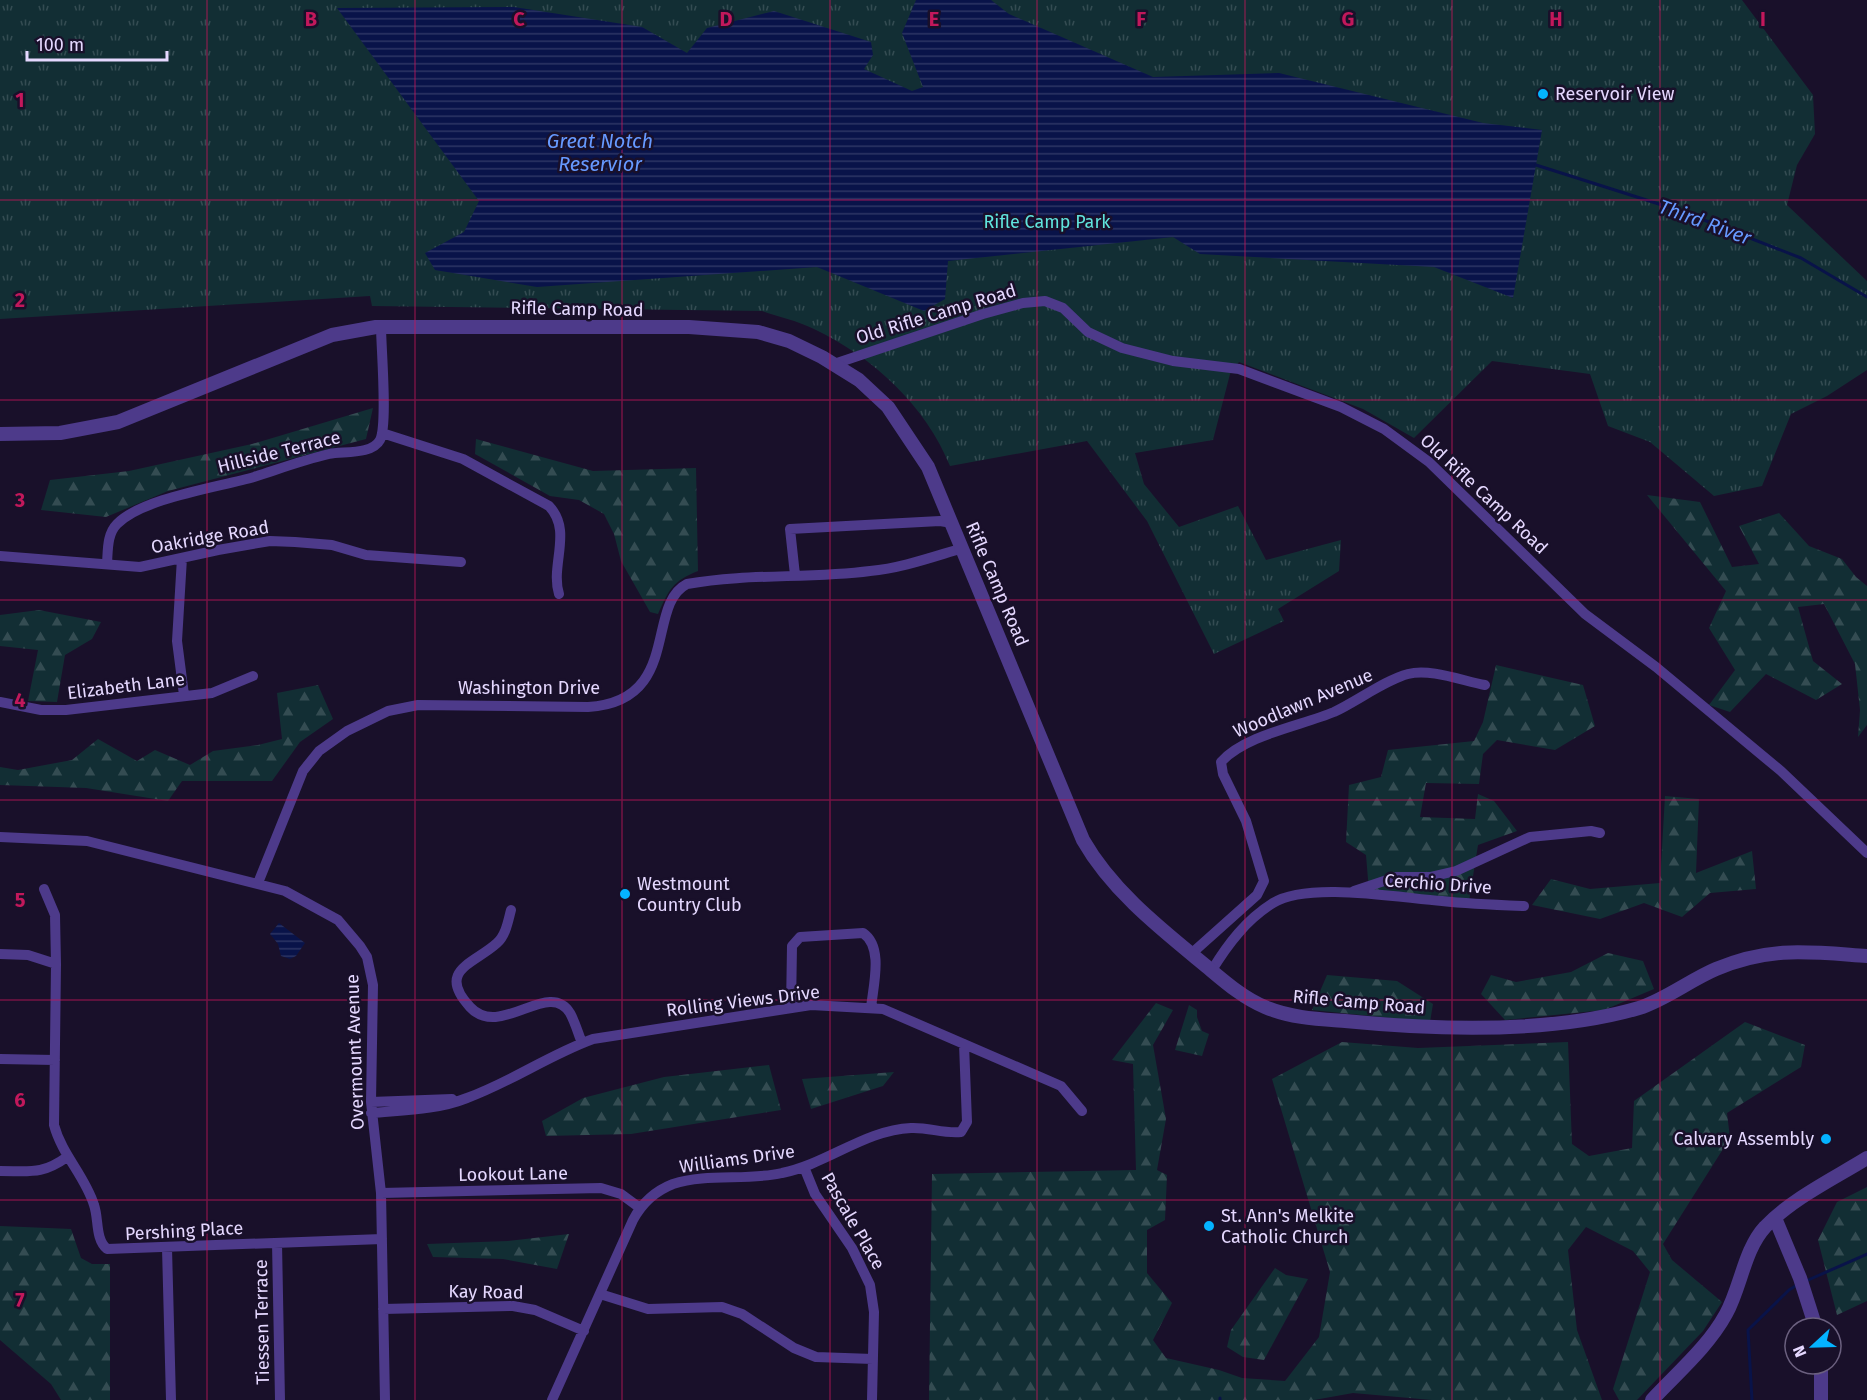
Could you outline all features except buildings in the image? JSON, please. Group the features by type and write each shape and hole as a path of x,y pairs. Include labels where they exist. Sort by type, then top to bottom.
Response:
{"street":[{"name":"Old Rifle Camp Road","path":"834,364 982,314 1023,303 1045,301 1063,308 1088,332 1122,348 1173,361 1239,369 1341,407 1384,429 1429,462 1585,614 1656,667 1781,771 1867,853"},
{"name":"Rifle Camp Road","path":"0,434 60,433 117,422 332,335 381,326 546,325 735,329 758,332 789,341 834,364 874,394 901,424 928,467 1083,840 1094,859 1124,893 1191,954 1246,997 1265,1008 1304,1018 1419,1027 1495,1028 1595,1018 1641,1007 1714,970 1772,952 1867,956"},
{"path":"381,326 382,433 463,459 549,506 558,515 561,525 557,578 559,594"},
{"name":"Hillside Terrace","path":"107,563 112,531 118,523 136,513 214,485 252,477 294,462 371,448 381,439 382,433"},
{"path":"795,575 790,529 856,524 952,523"},
{"name":"Oakridge Road","path":"0,556 140,567 270,542 295,542 332,545 366,555 461,562"},
{"name":"Washington Drive","path":"258,883 298,780 310,761 347,731 388,711 418,705 588,707 611,703 633,690 651,669 658,655 669,605 681,587 702,582 886,569 963,548"},
{"path":"182,558 177,641 184,695"},
{"name":"Woodlawn Avenue","path":"1191,954 1257,895 1264,881 1246,821 1223,774 1221,762 1227,755 1244,745 1334,712 1408,674 1425,674 1485,685"},
{"name":"Elizabeth Lane","path":"0,702 41,710 66,710 212,693 252,676"},
{"name":"Cerchio Drive","path":"1348,893 1396,877 1430,877 1456,871 1530,837 1591,831 1600,833"},
{"name":"Overmount Avenue","path":"0,837 87,841 285,891 338,920 367,957 373,985 371,1108 381,1193 385,1400"},
{"name":"Pershing Place","path":"44,889 55,915 54,1125 67,1157 94,1202 104,1246 112,1251 382,1239"},
{"name":"Cerchio Drive","path":"1212,970 1229,943 1246,923 1274,902 1293,895 1348,893 1481,905 1524,906"},
{"path":"511,910 506,929 498,943 468,961 460,970 456,982 459,995 478,1016 492,1019 544,1002 560,1004 569,1012 582,1043"},
{"path":"1235,914 1246,923"},
{"path":"791,1008 792,946 800,937 863,933 871,939 875,949 871,1008"},
{"path":"0,954 36,956 56,964"},
{"name":"Rolling Views Drive","path":"371,1108 437,1107 467,1098 593,1039 811,1005 883,1009 1061,1086 1082,1111"},
{"name":"Williams Drive","path":"552,1400 640,1208 647,1199 674,1184 773,1175 804,1167 888,1132 912,1128 950,1134 961,1132 967,1122 964,1044"},
{"path":"0,1059 55,1060"},
{"path":"0,1171 43,1171 67,1157"},
{"path":"1652,1400 1717,1330 1733,1300 1758,1237 1775,1218 1798,1200 1867,1158"},
{"name":"Pascale Place","path":"804,1167 821,1205 866,1272 873,1298 872,1400"},
{"name":"Lookout Lane","path":"381,1193 601,1188 621,1194 640,1208"},
{"path":"1775,1218 1800,1278 1812,1316"},
{"name":"Tiessen Terrace","path":"277,1244 280,1400"},
{"path":"167,1248 171,1400"},
{"path":"600,1294 648,1309 722,1307 742,1314 795,1348 816,1357 873,1359"},
{"name":"Kay Road","path":"383,1309 513,1306 535,1310 584,1331"},
{"path":"1821,1376 1821,1400"}],"green space":[{"name":"Rifle Camp Park","path":"0,0 1742,0 1813,95 1815,134 1797,165 1787,205 1867,281 1867,370 1827,396 1791,414 1762,486 1714,496 1650,442 1608,426 1590,374 1492,361 1414,438 1363,409 1239,362 1230,374 1213,440 1135,453 1144,484 1179,527 1238,506 1266,560 1341,540 1339,571 1278,609 1284,621 1214,654 1147,521 1087,441 950,466 927,423 912,404 877,369 836,340 795,321 762,311 372,306 370,296 0,319"},
{"path":"373,408 366,439 168,491 106,517 41,510 50,480 129,471 252,444"},
{"path":"476,439 593,471 696,468 698,571 677,582 665,598 658,614 650,612 621,561 614,534 604,514 579,500 550,496 475,454"},
{"path":"1647,495 1700,502 1732,567 1759,564 1739,526 1779,513 1809,546 1842,559 1856,577 1867,586 1867,725 1858,737 1860,710 1855,664 1824,604 1798,607 1813,661 1842,684 1816,700 1766,674 1730,712 1709,705 1735,670 1709,628 1726,591"},
{"path":"39,610 101,622 92,639 65,655 57,702 28,701 38,650 0,646 0,615"},
{"path":"1496,665 1583,685 1595,726 1555,750 1497,740 1483,754 1479,784 1426,783 1420,817 1475,819 1478,794 1494,801 1517,831 1478,845 1469,901 1369,891 1366,855 1346,842 1349,785 1381,777 1388,750 1474,741 1483,722"},
{"path":"318,685 333,719 300,742 272,781 182,781 168,801 86,788 0,785 0,767 18,770 72,760 98,739 137,761 155,750 190,765 213,751 282,739 277,693"},
{"path":"1665,796 1699,799 1696,873 1752,851 1756,889 1710,893 1682,917 1644,903 1600,919 1532,905 1551,879 1590,889 1660,883"},
{"path":"1608,953 1643,961 1654,989 1604,1010 1505,1020 1481,994 1491,975 1516,982 1571,972"},
{"path":"1327,975 1397,981 1433,1004 1430,1022 1312,1010"},
{"path":"1156,1003 1173,1010 1153,1045 1166,1119 1157,1170 1167,1175 1165,1220 1147,1230 1147,1273 1172,1303 1153,1340 1166,1358 1219,1370 1242,1378 1285,1381 1319,1337 1330,1272 1272,1079 1342,1042 1418,1048 1568,1042 1572,1144 1589,1156 1632,1148 1634,1101 1745,1022 1805,1045 1801,1067 1727,1113 1730,1138 1663,1244 1672,1260 1722,1302 1703,1331 1637,1400 1619,1400 1613,1389 1650,1272 1633,1251 1586,1227 1568,1250 1577,1330 1602,1400 1432,1400 1353,1393 1314,1400 929,1400 932,1174 1136,1170 1133,1064 1112,1060"},
{"path":"1189,1005 1197,1010 1202,1031 1209,1034 1202,1056 1175,1050"},
{"path":"769,1065 781,1110 631,1134 546,1136 542,1121 583,1098 664,1077"},
{"path":"894,1072 883,1086 811,1109 802,1079"},
{"path":"1867,1187 1867,1301 1837,1315 1818,1240 1837,1202"},
{"path":"0,1226 71,1229 81,1258 92,1264 110,1264 110,1400 61,1400 51,1384 0,1340"},
{"path":"569,1234 557,1269 503,1259 433,1257 427,1244 508,1241"},
{"path":"1275,1268 1286,1275 1308,1279 1264,1360 1243,1357 1227,1347 1231,1330"}],"water":[{"name":"Great Notch Reservior","path":"916,0 991,0 1009,14 1153,77 1279,73 1483,123 1542,130 1513,298 1434,267 1200,254 1173,237 948,261 945,299 924,311 817,267 537,287 435,270 425,253 464,232 479,201 337,8 514,7 642,27 687,53 707,28 774,11 871,42 873,55 864,69 912,91 923,87 902,33"},
{"path":"279,923 305,943 296,956 290,959 281,956 278,944 270,934"}],"waterway":[{"name":"Third River","path":"1536,165 1681,211 1801,258 1867,297"},
{"path":"1806,1281 1867,1254"},
{"path":"1752,1400 1748,1330 1797,1285"}],"place":[{"name":"Reservoir View","path":"1543,94"},
{"name":"Westmount Country Club","path":"625,894"},
{"name":"Calvary Assembly","path":"1826,1139"},
{"name":"St. Ann's Melkite Catholic Church","path":"1209,1226"}]}
